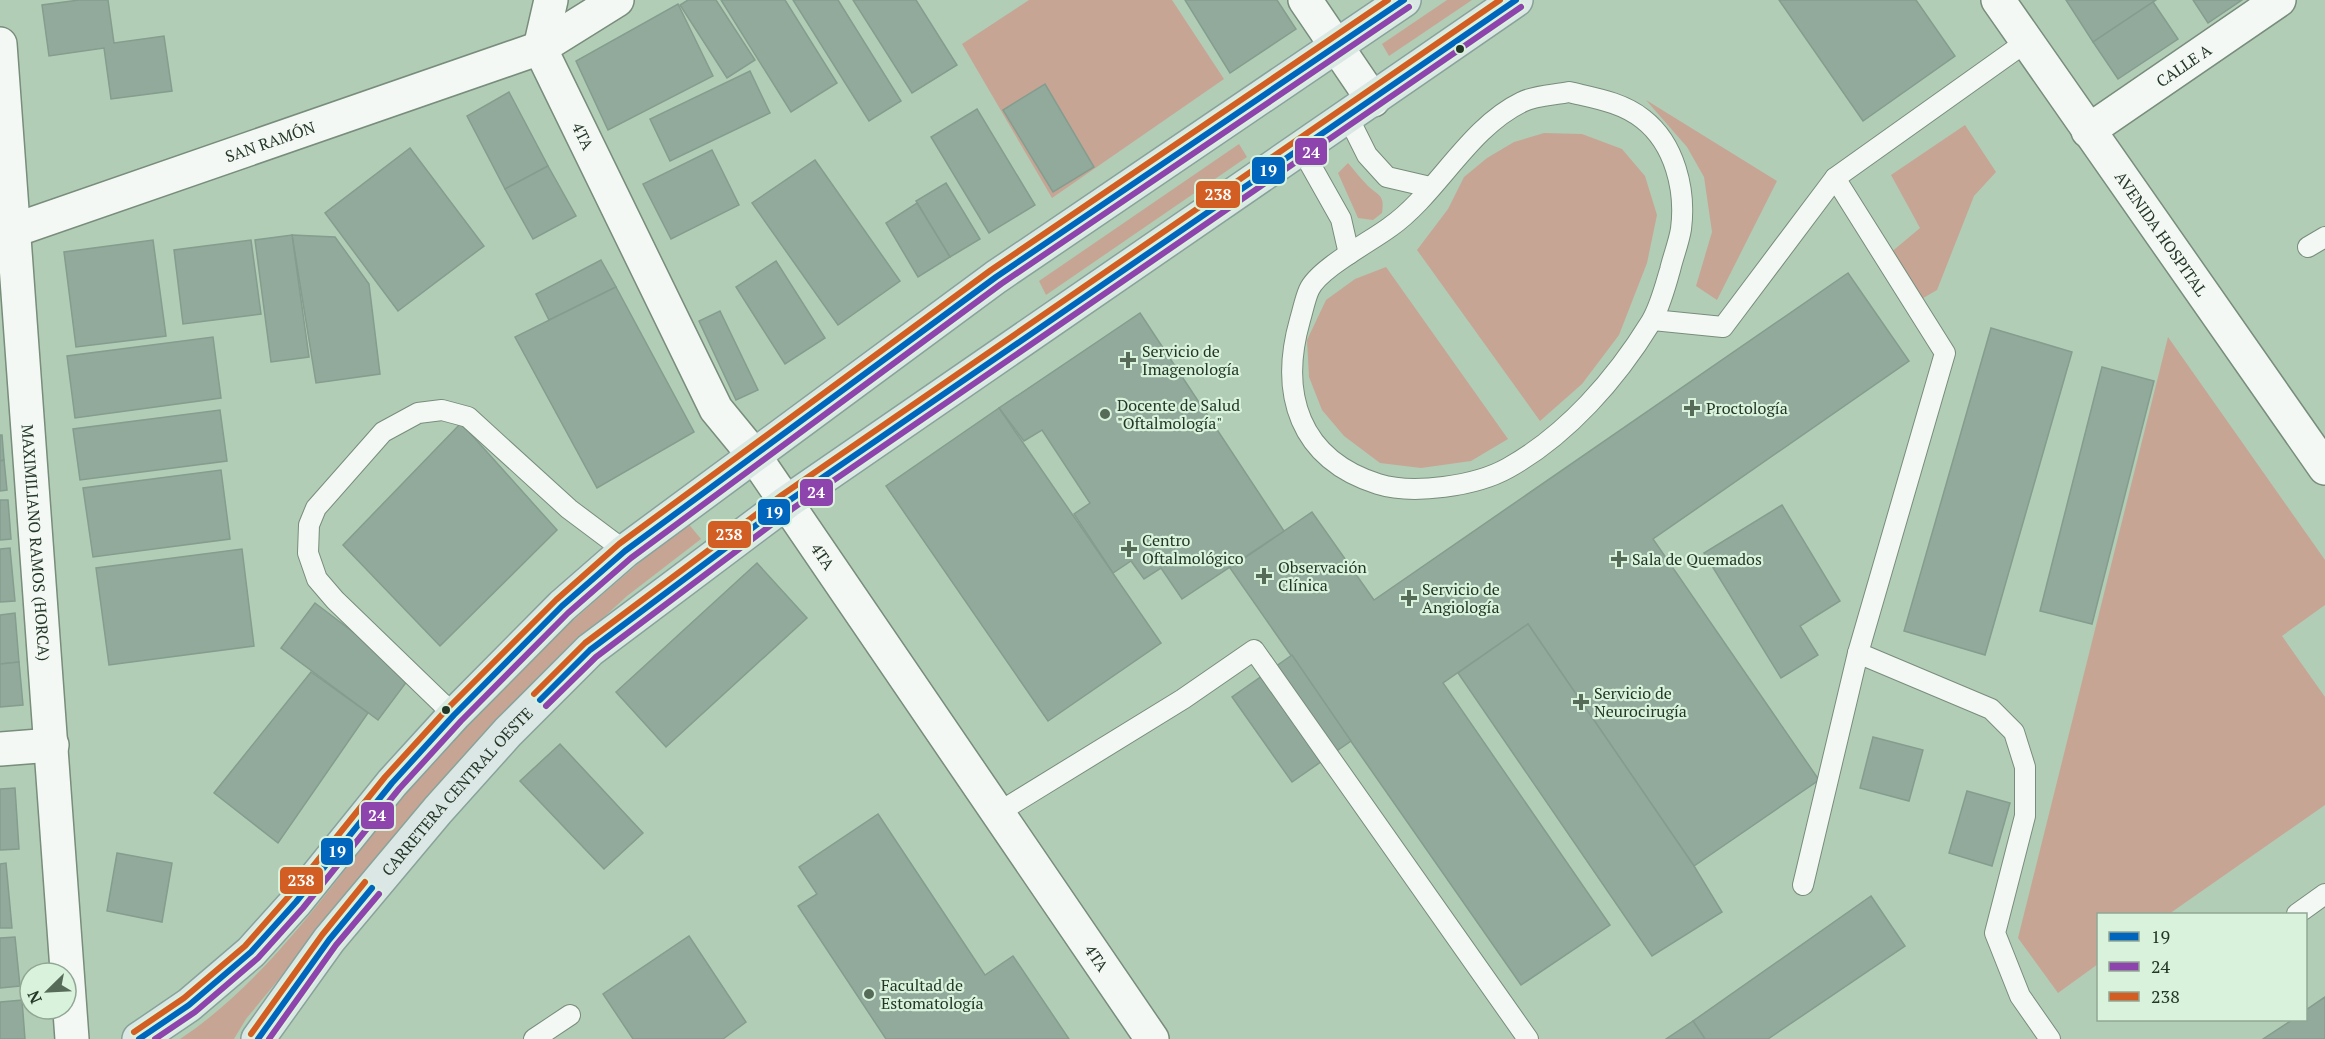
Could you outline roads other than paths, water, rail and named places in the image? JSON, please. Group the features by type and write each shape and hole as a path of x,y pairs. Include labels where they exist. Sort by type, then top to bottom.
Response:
{"main road":[{"path":"139,1039 189,1005 251,952 296,902 393,783 454,715 562,606 625,551 753,454 996,277 1404,0"},
{"name":"CARRETERA CENTRAL OESTE","path":"258,1039 329,940 438,810 508,732 590,650 787,502 1516,0"}],"street":[{"path":"540,48 551,0"},
{"name":"SAN RAMÓN","path":"7,230 540,48 617,0"},
{"path":"1305,0 1336,45 1361,108"},
{"name":"AVENIDA HOSPITAL","path":"1998,0 2325,468"},
{"name":"CALLE A","path":"2088,131 2279,0"},
{"name":"MAXIMILIANO RAMOS (HORCA)","path":"0,44 7,230 52,745 72,1039"},
{"name":"4TA","path":"540,48 716,409 753,454 787,502 996,814 1152,1039"},
{"path":"0,749 52,745"}],"lane":[{"path":"1653,320 1723,327 1834,178 2026,42"},
{"path":"1569,92 1606,100 1642,118 1669,148 1679,184 1681,228 1666,284 1653,320 1597,395 1551,438 1506,469 1445,488 1395,490 1361,479 1324,456 1299,416 1290,377 1293,345 1310,288 1349,254 1392,226 1430,187 1479,133 1522,101 1569,92"},
{"path":"1361,108 1367,155 1388,177 1430,187"},
{"path":"1301,148 1341,219 1349,254"},
{"path":"1803,885 1858,653 1945,352 1834,178"},
{"path":"454,715 335,600 317,579 308,552 309,525 315,508 383,432 418,413 442,410 468,417 569,509 625,551"},
{"path":"996,814 1183,699 1254,650 1527,1039"},
{"path":"1858,653 1991,709 2014,732 2025,767 2025,816 1995,933 2020,996 2050,1039"},
{"path":"2300,913 2325,894"},
{"path":"534,1039 570,1015"}],"place":[{"name":"Servicio de Imagenología","path":"1128,360"},
{"name":"Proctología","path":"1692,408"},
{"name":"Docente de Salud \"Oftalmología\"","path":"1105,414"},
{"name":"Centro Oftalmológico","path":"1129,549"},
{"name":"Sala de Quemados","path":"1619,559"},
{"name":"Observación Clínica","path":"1264,576"},
{"name":"Servicio de Angiología","path":"1409,598"},
{"name":"Servicio de Neurocirugía","path":"1581,702"},
{"name":"Facultad de Estomatología","path":"869,994"}]}
